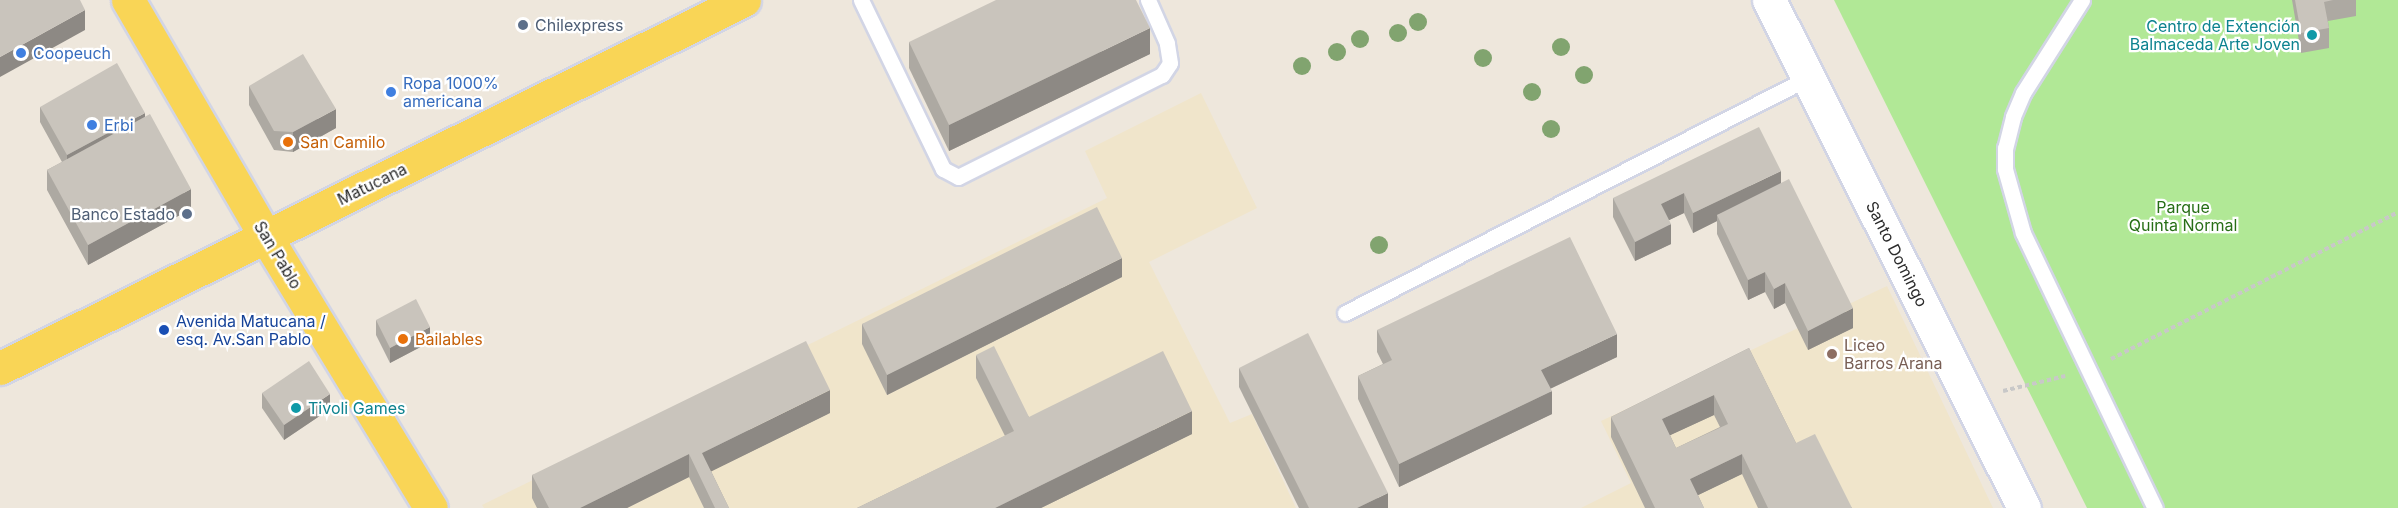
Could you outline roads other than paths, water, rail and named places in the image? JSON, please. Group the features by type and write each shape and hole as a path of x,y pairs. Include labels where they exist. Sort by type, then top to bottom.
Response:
{"main road":[{"name":"San Pablo","path":"128,0 266,237 431,508"},
{"name":"Matucana","path":"0,368 744,0"}],"street":[{"name":"Santo Domingo","path":"1769,0 2024,508"}],"lane":[{"path":"861,0 943,169 958,177 1162,75 1170,63 1167,43 1148,0"},
{"path":"2082,0 2024,93 2008,138 2005,169 2023,233 2155,508"},
{"path":"1345,313 1808,78"}],"place":[{"name":"Chilexpress","path":"523,25"},
{"name":"Centro de Extención Balmaceda Arte Joven","path":"2312,35"},
{"name":"Coopeuch","path":"21,53"},
{"name":"Ropa 1000% americana","path":"391,92"},
{"name":"Erbi","path":"92,125"},
{"name":"San Camilo","path":"288,142"},
{"name":"Banco Estado","path":"187,214"},
{"name":"Avenida Matucana / esq. Av.San Pablo","path":"164,330"},
{"name":"Bailables","path":"403,339"},
{"name":"Liceo Barros Arana","path":"1832,354"},
{"name":"Tivoli Games","path":"296,408"}],"park label":[{"name":"Parque Quinta Normal","path":"2183,216"}]}
